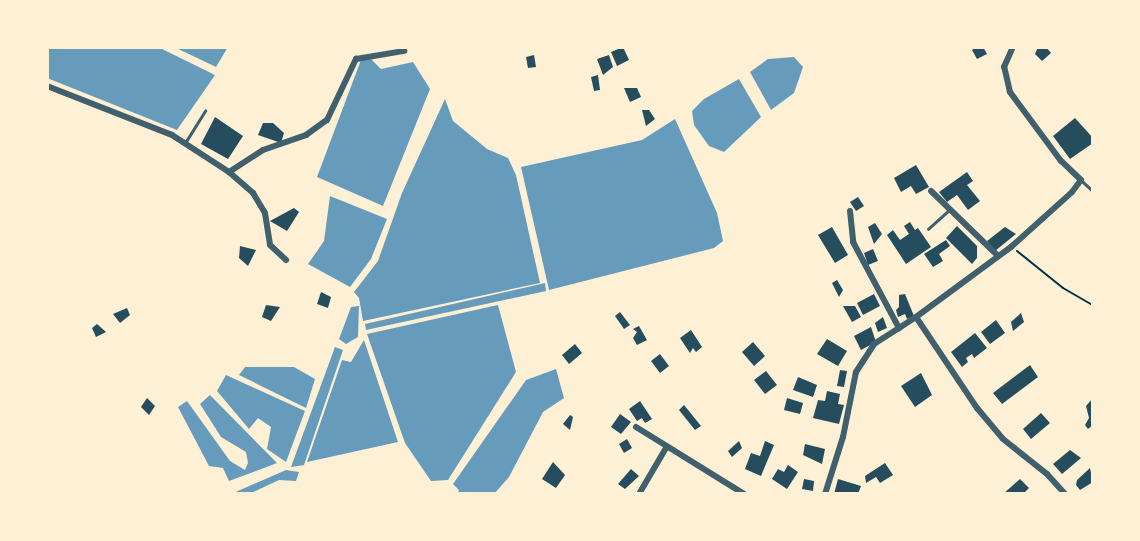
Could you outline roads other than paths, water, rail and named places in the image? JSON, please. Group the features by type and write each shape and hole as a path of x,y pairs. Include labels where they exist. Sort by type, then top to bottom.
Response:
{"street":[{"path":"825,494 846,426 856,372 874,344 916,317 1011,247 1072,192 1081,180 1061,161 1010,92 1004,67 1013,47"},
{"path":"229,172 263,150 306,135 327,120 356,59 404,51"},
{"path":"47,86 153,127 229,172 253,192 265,213 270,245 286,260"},
{"path":"931,191 998,256"},
{"path":"850,211 853,242 899,328"},
{"path":"916,317 977,408 1003,439 1047,474 1065,494"},
{"path":"636,427 744,494"},
{"path":"639,494 666,448"}],"lane":[{"path":"185,144 205,111"},
{"path":"1081,180 1093,191"},
{"path":"928,229 949,210"}],"water":[{"path":"47,47 158,47 215,75 177,130 47,78"},
{"path":"174,47 228,47 216,67"},
{"path":"794,57 803,67 794,93 771,110 750,72 768,59"},
{"path":"370,58 381,69 413,62 430,89 383,206 317,177 361,60"},
{"path":"739,79 761,117 724,152 709,146 694,125 692,111 704,99"},
{"path":"445,99 453,121 487,149 508,158 516,175 540,283 363,321 359,298 354,292 378,261 402,193"},
{"path":"675,119 717,213 723,241 714,248 549,290 521,167 642,140"},
{"path":"330,196 387,219 371,259 350,287 308,264 324,241"},
{"path":"545,283 546,291 366,330 365,324"},
{"path":"498,305 516,372 448,480 431,481 405,443 367,334"},
{"path":"359,306 358,337 346,344 339,339 351,307"},
{"path":"364,340 398,442 307,462 342,360 351,362"},
{"path":"335,347 343,350 304,465 291,467"},
{"path":"245,367 294,367 315,379 306,408 239,375"},
{"path":"556,369 564,398 543,412 509,477 494,494 457,494 459,490 453,484 526,380"},
{"path":"226,375 305,411 286,462 267,449 271,427 258,418 249,429 217,391"},
{"path":"210,395 277,463 229,481 223,468 209,466 178,407 187,401 230,461 245,470 248,463 246,452 221,437 200,404"},
{"path":"286,470 299,472 296,481 279,480 249,494 231,494"}]}
